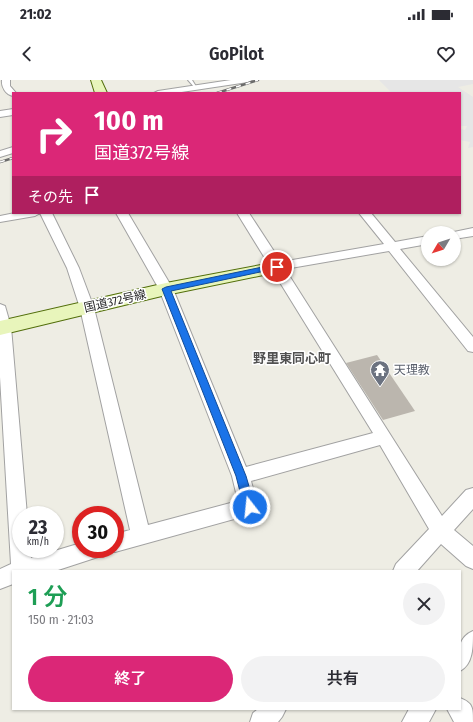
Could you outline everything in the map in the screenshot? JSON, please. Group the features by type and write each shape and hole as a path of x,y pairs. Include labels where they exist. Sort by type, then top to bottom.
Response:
{"street":[{"path":"6,80 5,83 7,88 12,93"},
{"path":"96,80 101,92"},
{"path":"168,92 248,80"},
{"path":"0,114 12,112"},
{"path":"0,154 12,150"},
{"path":"0,218 28,214"},
{"path":"46,214 73,268 87,308 141,534"},
{"path":"123,214 166,289 241,476 250,507 141,534 124,540"},
{"path":"244,214 384,437 441,531 473,559"},
{"path":"366,214 473,347"},
{"path":"461,234 473,232"},
{"path":"277,267 421,241"},
{"name":"国道372号線","path":"2,328 166,289 277,267"},
{"path":"0,309 23,570"},
{"path":"241,476 384,437"},
{"path":"405,570 473,496"},
{"path":"26,570 72,556"},
{"path":"0,579 12,574"},
{"path":"461,659 473,642"},
{"path":"262,722 273,710"},
{"path":"414,722 423,710"},
{"path":"460,710 469,722"}],"lane":[{"path":"190,80 196,88"}],"shaded area":[{"path":"379,80 473,80 473,84 458,87 473,97 473,147 468,148 470,142 461,140 461,129 465,130 467,126 461,126 461,92 391,92"}],"building":[{"name":"天理教","path":"377,355 415,411 383,420 346,363"}],"railway":[{"path":"220,92 258,80"},
{"path":"0,162 12,158"}],"place":[{"name":"天理教","path":"380,387"}],"district":[{"name":"野里東同心町","path":"292,358"}],"route":[{"path":"250,507 241,476 166,289 277,267"}]}
